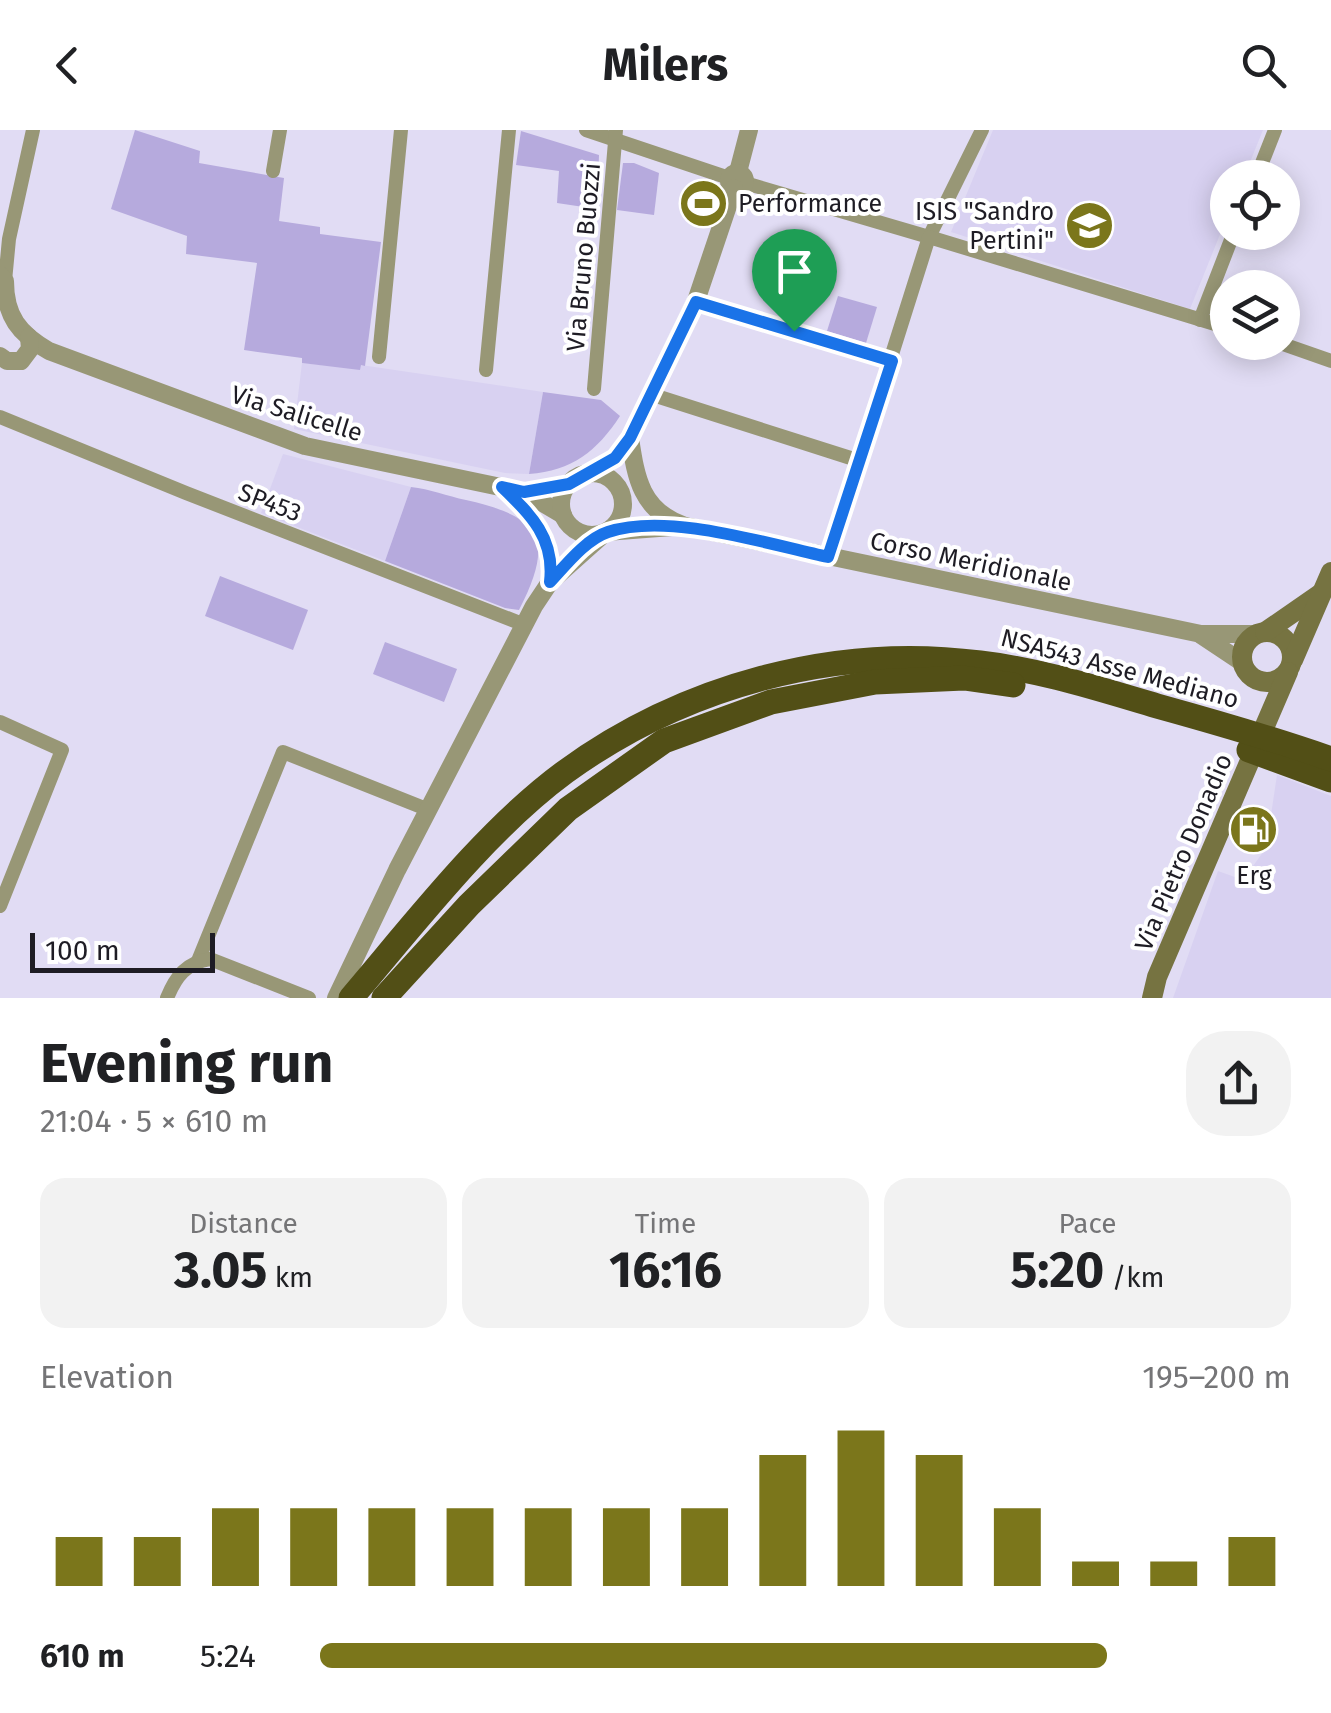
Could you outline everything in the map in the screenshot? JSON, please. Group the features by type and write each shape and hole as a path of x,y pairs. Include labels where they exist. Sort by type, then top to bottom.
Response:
{"highway":[{"name":"NSA543 Asse Mediano","path":"351,998 442,890 565,772 645,724 701,698 754,680 851,660 981,662 1053,676 1331,759"},
{"name":"NSA543 Asse Mediano","path":"384,998 469,905 568,809 664,741 771,702 876,682 964,678 1046,690 1274,757 1331,780"}],"main road":[{"name":"Via Pietro Donadio","path":"1152,998 1157,976 1331,572"},
{"path":"1265,727 1245,668 1244,646 1322,593"},
{"path":"1245,668 1268,682 1290,666 1286,640 1261,633"}],"street":[{"path":"29,337 7,309 3,278 33,130"},
{"path":"273,171 280,130"},
{"path":"379,358 401,130"},
{"path":"486,370 509,130"},
{"path":"586,130 616,134 736,180 1210,323"},
{"path":"524,492 569,484 589,474 615,458 630,438 696,302 750,130"},
{"path":"828,557 929,237 982,130"},
{"path":"1263,160 1275,130"},
{"name":"Via Bruno Buozzi","path":"594,389 616,134"},
{"path":"0,256 9,239"},
{"path":"1200,320 1227,250"},
{"path":"696,302 892,361"},
{"name":"Via Salicelle","path":"29,337 62,357 305,446 524,492"},
{"name":"Via Salicelle","path":"10,362 30,350 29,337"},
{"path":"1302,350 1331,349"},
{"path":"1302,350 1331,362"},
{"name":"Via Salicelle","path":"10,362 62,357"},
{"path":"650,394 860,461"},
{"name":"SP453","path":"0,417 186,494 525,624"},
{"path":"630,438 642,492 678,527"},
{"path":"336,998 525,624 550,582 620,517 622,501 617,486 609,479 589,474"},
{"path":"562,515 561,498 569,484"},
{"path":"502,487 542,530 552,565 550,582"},
{"path":"524,492 562,515 580,533 678,527"},
{"path":"622,501 645,516 678,527"},
{"name":"Corso Meridionale","path":"678,527 1201,634"},
{"path":"1201,634 1261,633"},
{"path":"1201,634 1245,668"},
{"path":"0,722 62,750 0,906"},
{"path":"198,961 283,752 429,810"},
{"path":"167,998 176,975 198,961 210,959 309,998"}],"shaded area":[{"path":"135,130 200,151 199,163 284,178 279,221 320,227 320,234 381,242 365,366 361,365 360,370 302,363 302,358 244,350 257,263 186,254 187,236 111,209"},
{"name":"ISIS \"Sandro Pertini\"","path":"993,130 1263,130 1251,160 1210,160 1210,250 1214,250 1190,309 951,232"},
{"path":"521,131 599,155 597,209 557,203 559,171 516,165"},
{"path":"623,163 659,173 654,215 617,210"},
{"path":"838,296 877,307 866,343 827,331"},
{"path":"302,363 359,369 361,365 543,392 529,474 505,473 294,429"},
{"path":"543,392 601,400 620,416 582,457 558,469 529,474"},
{"path":"283,454 411,487 385,561 261,513"},
{"path":"411,487 492,507 526,524 538,549 537,566 519,610 385,561"},
{"path":"220,576 308,610 293,650 205,616"},
{"path":"385,642 457,669 444,702 373,674"},
{"path":"1277,775 1331,796 1331,998 1173,998 1218,871 1243,880 1266,848"}],"place":[{"name":"Performance","path":"703,203"},
{"name":"ISIS \"Sandro Pertini\"","path":"1089,225"},
{"name":"Erg","path":"1254,829"}],"route":[{"path":"696,302 794,331 892,361 828,557 685,526 651,527 606,532 550,582 552,565 542,530 502,487 524,492 569,484 615,458 630,438 696,302"}]}
